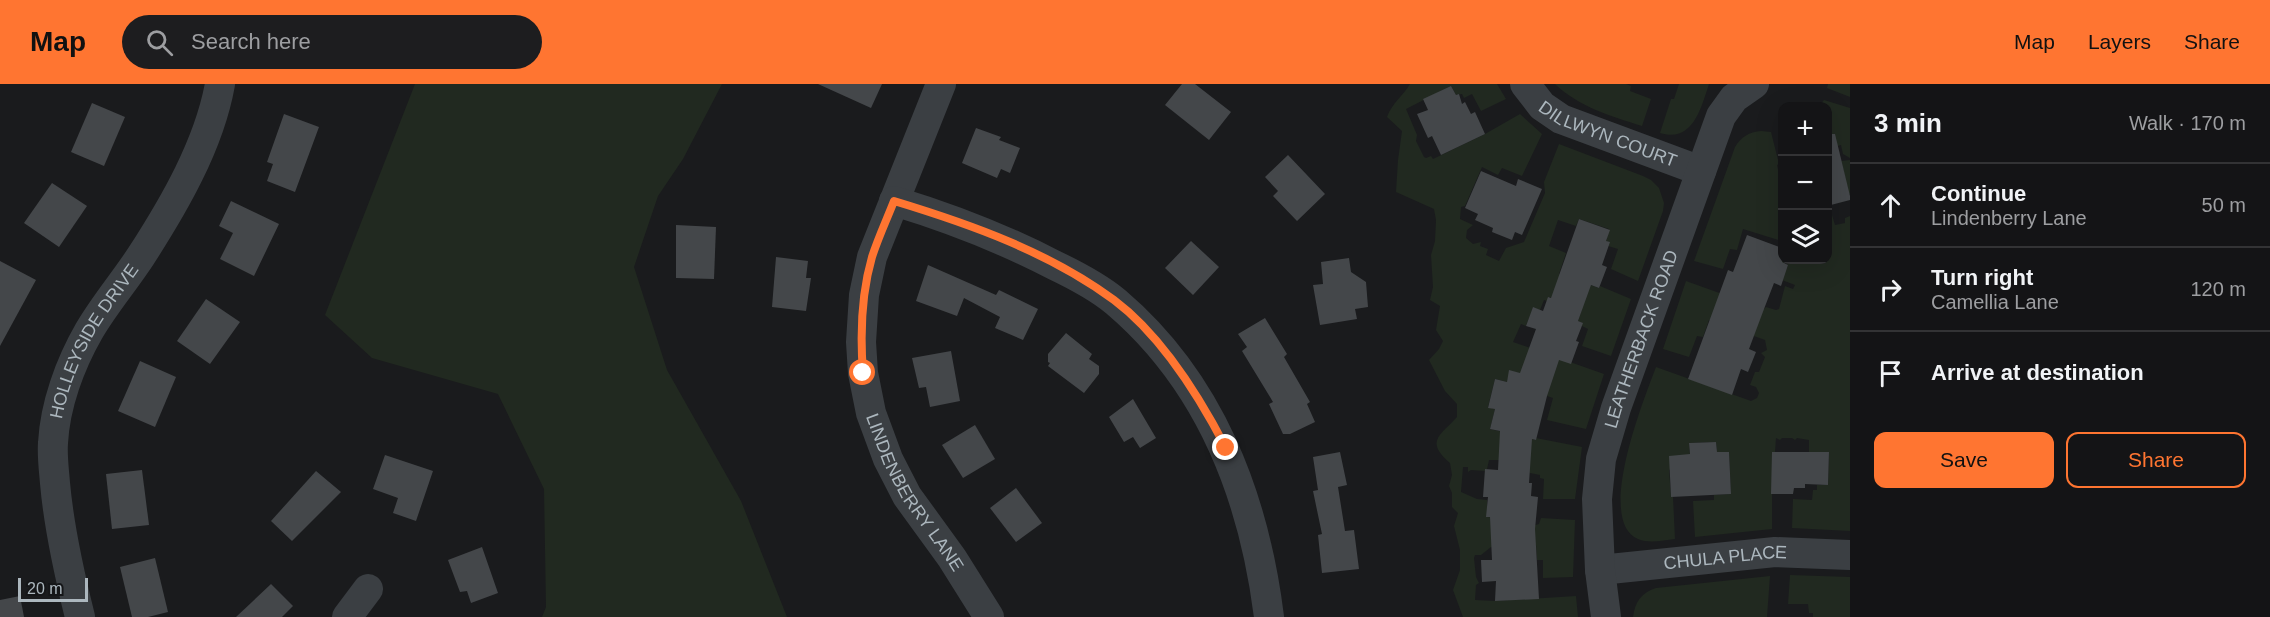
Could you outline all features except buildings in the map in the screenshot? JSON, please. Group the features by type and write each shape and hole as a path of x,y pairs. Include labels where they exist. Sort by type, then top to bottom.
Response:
{"street":[{"name":"HOLLEYSIDE DRIVE","path":"80,617 68,571 58,513 53,442 59,404 72,366 89,331 141,256 194,161 209,124 220,84"},
{"name":"LINDENBERRY LANE","path":"941,84 872,257 864,295 861,342 863,373 871,413 888,459 908,496 952,558 989,617"},
{"name":"DILLWYN COURT","path":"1525,84 1542,106 1561,119 1701,171"},
{"name":"LEATHERBACK ROAD","path":"1606,617 1600,570 1596,499 1601,459 1616,408 1721,116 1734,98 1754,84"},
{"path":"894,201 955,220 1014,244 1071,273 1115,301 1150,335 1182,372 1208,413 1226,448 1264,573 1269,617"},
{"name":"CHULA PLACE","path":"1600,570 1774,552 1850,555"},
{"path":"346,617 368,589"}],"shaded area":[{"path":"415,84 722,84 683,159 658,196 634,267 667,370 741,501 787,617 542,617 546,607 544,489 498,394 372,358 325,315"},
{"path":"1410,84 1497,84 1506,99 1481,111 1472,94 1464,98 1462,94 1456,95 1451,86 1406,109 1417,135 1416,141 1426,158 1431,156 1433,159 1520,114 1542,134 1522,176 1502,168 1498,175 1482,167 1465,206 1461,207 1460,219 1473,225 1467,230 1466,238 1473,244 1481,242 1480,246 1488,249 1486,255 1499,261 1506,248 1524,242 1545,193 1544,182 1559,144 1651,180 1659,188 1664,203 1638,281 1611,269 1618,249 1608,246 1606,241 1609,229 1579,219 1576,226 1558,220 1549,246 1566,253 1559,274 1599,288 1600,286 1631,299 1611,356 1582,346 1588,329 1578,321 1582,309 1549,297 1547,301 1544,300 1540,310 1533,308 1526,326 1521,324 1513,342 1604,374 1586,429 1547,420 1553,398 1547,396 1548,380 1510,371 1507,382 1495,379 1488,407 1495,409 1490,429 1536,440 1536,438 1582,447 1575,499 1543,499 1544,479 1540,478 1540,475 1499,460 1489,460 1485,471 1471,470 1468,472 1468,467 1463,467 1461,492 1477,499 1487,500 1487,517 1527,520 1532,526 1539,524 1541,518 1575,520 1573,577 1543,578 1543,560 1537,560 1536,545 1491,547 1481,555 1475,555 1474,558 1479,583 1476,585 1475,600 1576,596 1578,617 1463,617 1453,590 1460,570 1460,550 1454,526 1458,513 1452,507 1452,493 1449,486 1452,475 1450,463 1442,455 1437,444 1438,438 1457,417 1457,404 1445,391 1429,360 1443,341 1436,330 1440,306 1430,300 1433,287 1431,255 1435,241 1436,220 1434,209 1396,192 1402,131 1387,117"},
{"path":"1555,84 1626,84 1631,86 1630,91 1651,99 1642,126 1585,105"},
{"path":"1679,84 1709,84 1699,113 1688,128 1671,135 1660,133 1671,99 1674,99"},
{"path":"1828,84 1850,84 1850,97 1827,88"},
{"path":"1832,102 1850,108 1850,158 1843,154 1841,145 1832,148"},
{"path":"1771,132 1778,160 1778,240 1743,229 1737,250 1730,249 1723,269 1694,261 1735,147 1740,140 1753,133"},
{"path":"1850,160 1850,194 1849,194 1841,161"},
{"path":"1832,215 1835,225 1845,223 1845,218 1850,216 1850,531 1792,528 1793,499 1812,500 1813,490 1817,490 1817,485 1828,485 1829,453 1809,452 1809,440 1776,438 1775,452 1772,452 1772,529 1695,537 1693,501 1714,500 1714,495 1731,494 1729,452 1717,452 1716,442 1689,443 1690,455 1669,470 1675,539 1652,541 1638,539 1626,528 1621,509 1622,485 1626,458 1656,367 1751,401 1757,398 1759,393 1756,387 1750,385 1765,357 1761,353 1767,350 1765,340 1709,320 1703,337 1697,336 1689,357 1663,349 1686,281 1764,309 1766,307 1776,310 1779,309 1785,286 1793,289 1795,285 1782,280 1788,265 1786,264 1832,264"},
{"path":"1790,575 1850,577 1850,617 1813,617 1813,613 1809,613 1808,604 1788,604"},
{"path":"1770,576 1767,617 1633,617 1640,599 1656,588"}],"route":[{"path":"863,373 861,342 864,295 872,257 894,201 955,220 1014,244 1071,273 1115,301 1150,335 1182,372 1208,413 1226,448"}]}
